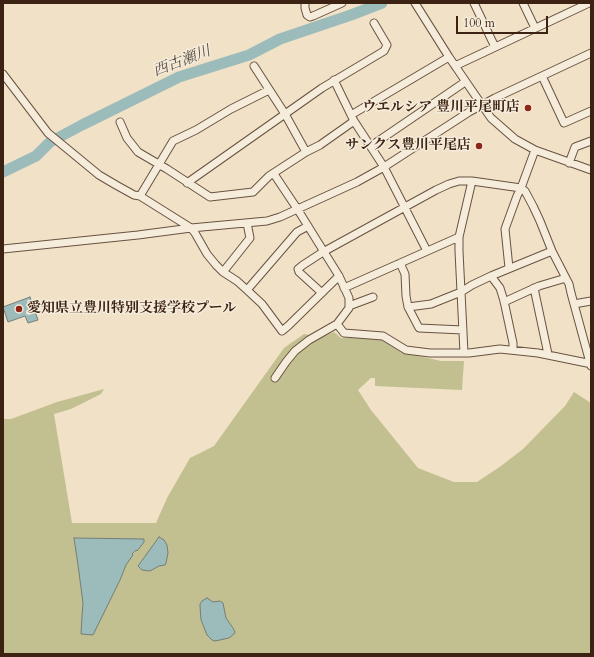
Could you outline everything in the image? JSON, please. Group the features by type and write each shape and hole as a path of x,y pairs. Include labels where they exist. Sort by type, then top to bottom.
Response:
{"street":[{"path":"305,3 307,15 310,17 342,3"},
{"path":"474,3 494,47"},
{"path":"523,3 535,28"},
{"path":"455,66 535,28 573,6 589,3"},
{"path":"419,4 449,57 491,118 515,139 535,150 591,170"},
{"path":"187,183 334,80 384,51 387,45 374,23"},
{"path":"3,249 268,221 280,217 357,182 384,167 495,98 591,53"},
{"path":"120,122 127,138 138,152 210,197 253,192 269,176 306,152 320,145 352,118 449,57"},
{"path":"254,66 285,114 306,152"},
{"path":"3,74 48,133 62,145 99,175 134,195 140,196 191,228 196,233 207,254 216,265 223,272 237,281 262,304 282,331 339,276"},
{"path":"542,76 564,123 591,111"},
{"path":"334,80 352,118 384,167 427,251"},
{"path":"371,146 466,82"},
{"path":"140,196 173,141 269,90"},
{"path":"568,163 575,147 591,140"},
{"path":"509,268 505,229 535,150"},
{"path":"274,174 339,276 349,298 349,308 337,324 295,351 275,378"},
{"path":"322,293 302,275 298,269 312,258 404,207 449,184 459,181 472,181 521,188 525,191 538,216 552,251 569,284 591,365 548,354 513,350 500,349 464,353 430,353 406,350 383,336 344,333 337,324"},
{"path":"464,353 459,237 472,181"},
{"path":"223,272 250,238 247,223"},
{"path":"247,290 297,232 308,226"},
{"path":"344,288 459,237"},
{"path":"408,307 431,304 461,292 472,285 509,268 552,251"},
{"path":"400,263 405,274 408,307 419,328 463,330"},
{"path":"491,276 500,288 513,343 513,350"},
{"path":"504,302 534,288 566,278"},
{"path":"534,288 548,354"},
{"path":"349,306 373,297"},
{"path":"574,304 591,301"}],"shaded area":[{"path":"334,332 341,338 380,338 401,352 441,361 464,361 462,390 375,386 375,378 371,378 358,390 371,410 418,468 454,482 477,482 501,466 523,449 565,406 574,392 591,403 591,654 3,654 3,419 11,419 57,402 104,389 101,394 71,409 54,414 72,523 156,523 167,498 190,458 214,446 284,348 304,334 322,337"}],"water":[{"path":"30,297 38,320 28,323 25,316 8,322 3,307"},
{"path":"159,537 164,540 167,545 168,553 165,565 159,566 150,571 142,570 138,566"},
{"path":"74,538 144,539 144,542 137,551 136,550 132,554 133,555 126,565 93,635 81,634 83,603"},
{"path":"207,598 213,602 220,601 223,603 226,618 235,632 229,638 215,641 207,635 201,620 200,604"}],"waterway":[{"name":"西古瀬川","path":"3,172 36,156 50,142 179,77 249,55 280,39 382,3"}],"place":[{"name":"ウエルシア 豊川平尾町店","path":"528,108"},
{"name":"サンクス豊川平尾店","path":"479,146"},
{"name":"愛知県立豊川特別支援学校プール","path":"19,309"}]}
